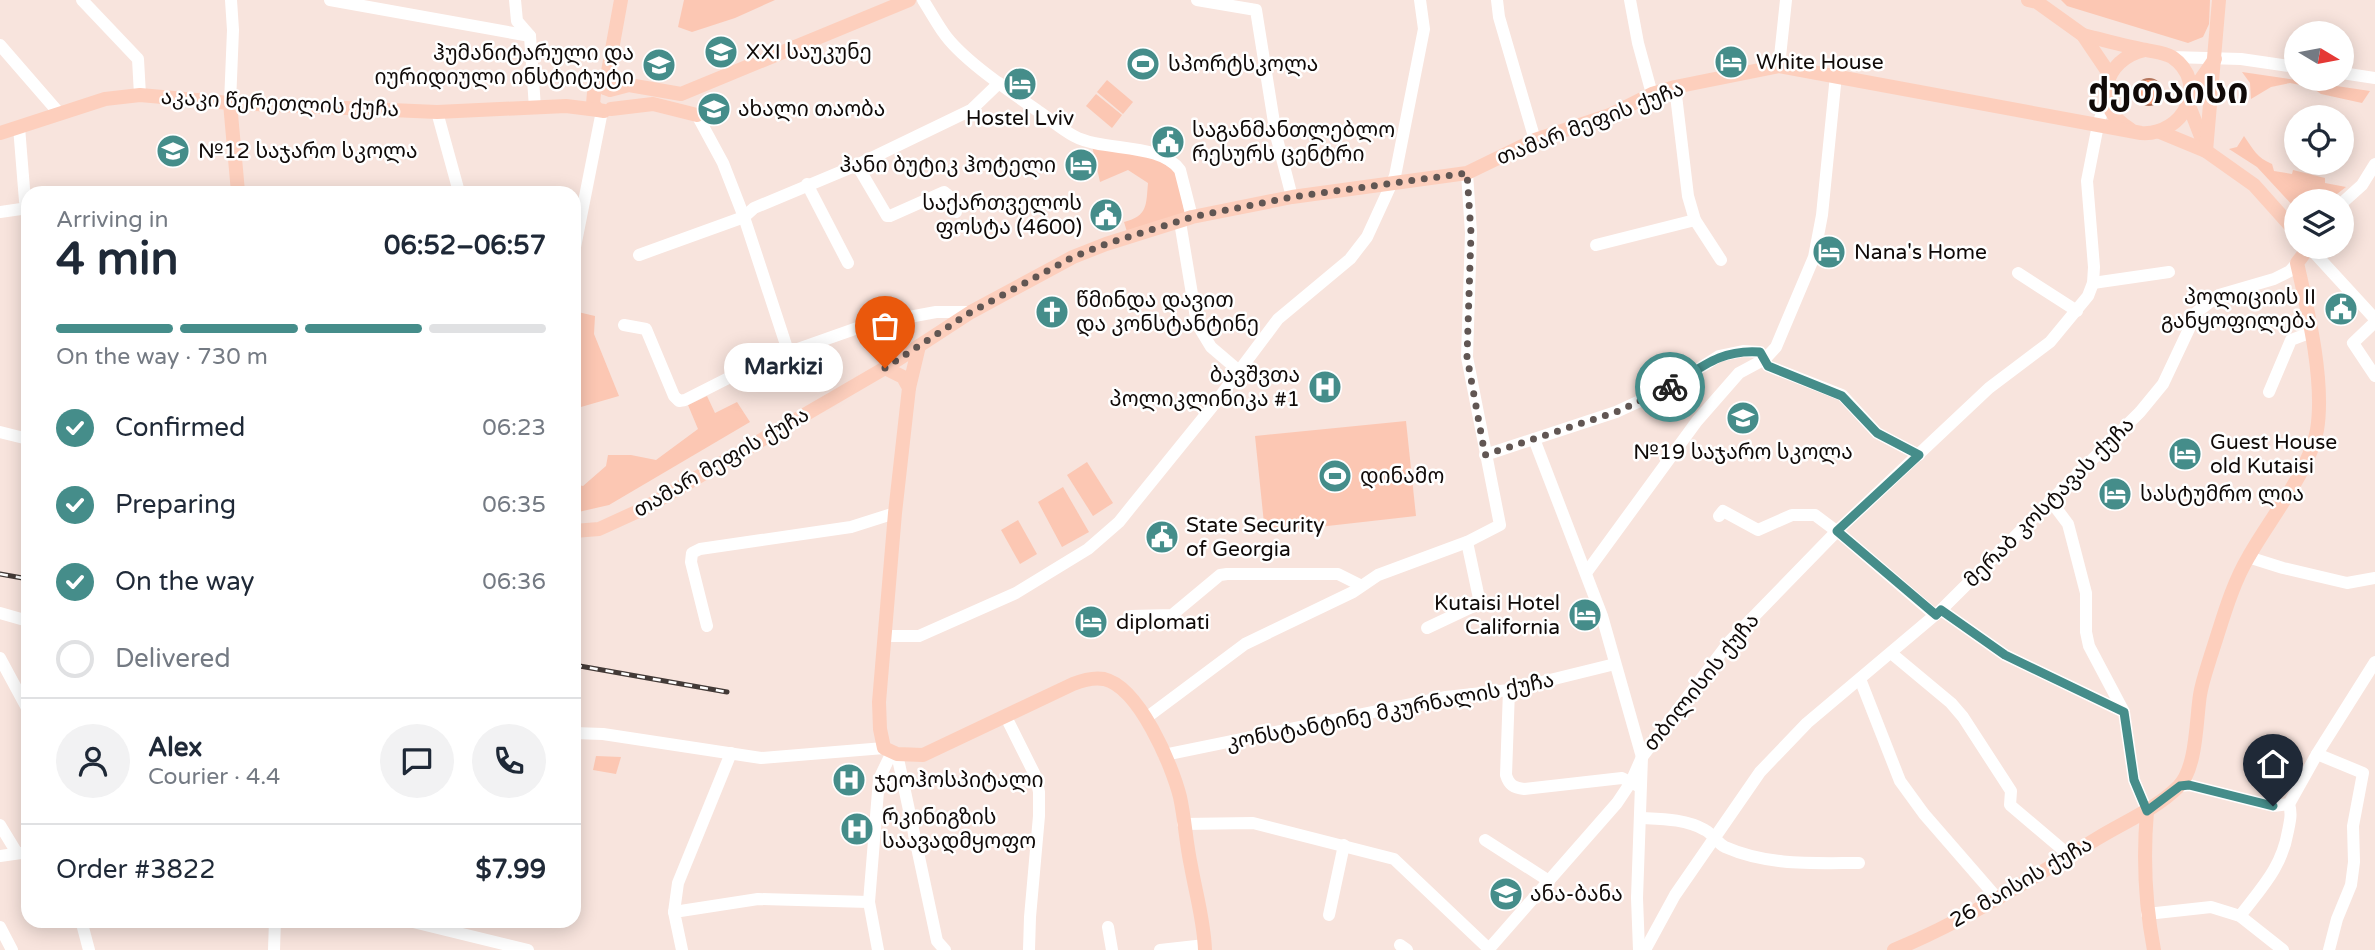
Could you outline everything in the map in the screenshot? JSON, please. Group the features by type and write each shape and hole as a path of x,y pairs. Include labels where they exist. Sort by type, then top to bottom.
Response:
{"main road":[{"path":"603,90 615,100 604,110 592,100 603,90 621,0"},
{"path":"697,115 681,94 909,0"},
{"path":"2206,151 2219,0"},
{"path":"2034,1 2083,35 2110,75"},
{"path":"2083,35 2159,51 2171,57 2186,74 2189,99 2206,151"},
{"path":"2146,50 2128,55 2117,64 2110,75 2107,97 2112,113 2131,130 2150,134 2160,132 2178,121 2216,52"},
{"name":"თამარ მეფის ქუჩა","path":"581,530 599,529 643,509 885,368 971,312 1073,257 1186,219 1292,197 1467,173 1535,140 1609,115 1652,94 1675,87 1779,66 2131,130"},
{"name":"აკაკი წერეთლის ქუჩა","path":"566,106 603,90 629,85 681,94"},
{"name":"აკაკი წერეთლის ქუჩა","path":"0,133 105,99 139,95 229,103 437,112 566,106 604,110 653,104 697,115"},
{"path":"229,103 237,186"},
{"path":"2160,132 2206,151 2254,185 2284,219"},
{"path":"2180,786 2195,742 2200,693 2233,592 2248,557 2310,453 2317,433 2319,411 2312,332 2297,263 2300,259"},
{"path":"919,346 909,388 895,513 879,702 880,729 891,751 916,756 930,753 1090,678 1105,679 1126,692 1146,718 1180,796 1183,824 1202,915 1205,948"},
{"path":"885,368 903,377 909,388"},
{"name":"26 მაისის ქუჩა","path":"1894,950 1997,898 2147,811 2180,786"},
{"path":"2147,811 2144,845 2147,914 2154,950"}],"street":[{"path":"82,0 138,60 139,95"},
{"path":"229,103 233,30 231,0"},
{"path":"330,0 530,36"},
{"path":"515,0 517,20 530,36 535,108"},
{"path":"923,0 943,34 999,83 1074,136 1145,152 1175,163 1180,170 1197,324 1211,347 1238,370"},
{"path":"1197,0 1256,10 1276,135 1292,197"},
{"path":"885,636 919,636 1016,593 1088,549 1125,514 1212,407 1278,318 1353,256 1367,237 1395,176 1424,29 1420,0"},
{"path":"1497,0 1499,17 1535,140"},
{"path":"1630,0 1637,44 1652,94"},
{"path":"1779,66 1786,0"},
{"path":"0,45 60,113"},
{"path":"2171,57 2216,52 2241,59 2284,64"},
{"path":"1586,573 1697,421 1739,373 1765,359 1776,347 1814,257 1822,215 1836,75"},
{"path":"2354,75 2375,78"},
{"path":"639,255 744,216 754,208 807,184 857,165 971,110 999,83"},
{"path":"1675,87 1688,196 1695,220 1721,260"},
{"path":"2107,97 2098,125 2087,181 2093,283 2169,272"},
{"path":"581,219 604,110"},
{"path":"437,112 457,186"},
{"path":"697,115 723,163 744,216 788,351"},
{"path":"19,127 25,186"},
{"path":"2354,193 2375,164"},
{"path":"857,165 887,216 944,192 949,196 956,212"},
{"path":"1146,718 1234,650 1353,592 1360,585 1400,565 1467,542 1500,525 1467,357 1471,233 1467,173"},
{"path":"807,184 848,263"},
{"path":"0,212 21,206"},
{"path":"1596,245 1695,220"},
{"path":"2320,259 2375,320 2353,343 2375,376"},
{"name":"მერაბ კოსტავას ქუჩა","path":"1645,950 1675,895 1760,772 1807,723 1938,613 2141,410 2162,384 2197,312 2219,295 2274,279 2290,271 2297,263"},
{"path":"2018,273 2077,311"},
{"name":"თბილისის ქუჩა","path":"1488,949 1636,785 1642,757 1730,641 1837,531 1989,388 2050,342 2088,296 2093,283"},
{"path":"624,326 646,329 674,396 679,401 758,363 866,325 936,312 971,312"},
{"path":"2269,392 2291,340 2312,332"},
{"path":"1485,455 1616,412 1668,388 1719,356 1752,351 1760,352 1768,366 1842,396 1877,433 1919,455"},
{"path":"0,432 21,437"},
{"path":"1534,439 1602,616 1642,757"},
{"path":"2050,500 2068,524 2086,593 2086,632 2089,646 2124,712 2134,780 2147,811"},
{"path":"1719,516 1723,511 1758,530 1792,515 1815,515 1938,613 2005,655 2124,712"},
{"path":"707,626 691,562 692,553 700,549 851,527 895,513"},
{"path":"1427,628 1480,603 1467,542"},
{"path":"2248,557 2347,583 2375,578"},
{"path":"1131,616 1172,615 1220,575 1227,573 1338,574 1360,585"},
{"path":"0,613 21,619"},
{"path":"1891,653 1963,717 2011,791 2010,805 2070,855"},
{"path":"0,657 21,697"},
{"path":"2240,915 2265,883 2284,852 2292,812 2289,804 2375,662"},
{"name":"კონსტანტინე მკურნალის ქუჩა","path":"1164,755 1446,698 1509,690 1615,664"},
{"path":"1860,679 1900,781 1924,814 1997,898"},
{"path":"1509,690 1506,775 1508,782 1515,788 1622,778 1636,785 1641,818 1637,898 1639,950"},
{"path":"1006,717 1036,777 1039,792 1040,816 1029,950"},
{"path":"581,733 771,758 891,751"},
{"path":"878,950 869,902 879,779 891,751"},
{"path":"891,751 937,941 945,950"},
{"path":"682,950 674,912 678,883 731,752"},
{"path":"2317,754 2363,773 2353,826 2354,862 2351,886 2337,919 2329,950"},
{"path":"2180,786 2189,785 2273,806 2289,804"},
{"path":"1641,818 1679,821 1703,828 1722,846 1781,863 1859,863"},
{"path":"1183,824 1253,823 1394,859 1488,949"},
{"path":"0,825 21,851"},
{"path":"1485,840 1549,881"},
{"path":"1329,915 1344,845"},
{"path":"0,856 21,852"},
{"path":"674,912 758,899 869,902"},
{"path":"2147,914 2211,907 2240,915 2283,950"},
{"path":"0,927 12,950"},
{"path":"1108,927 1112,950"},
{"path":"83,928 89,950"},
{"path":"274,950 275,928"},
{"path":"438,928 528,950"},
{"path":"1160,950 1205,948"}],"shaded area":[{"path":"684,0 775,0 735,18 692,32 678,27"},
{"path":"2061,0 2210,0 2209,24 2203,37 2188,43 2067,6"},
{"path":"2242,72 2284,78 2284,84 2271,87 2251,99 2250,83"},
{"path":"2149,79 2158,83 2162,92 2158,101 2149,105 2140,101 2136,92 2140,83"},
{"path":"1107,80 1133,102 1123,114 1097,92"},
{"path":"2354,89 2370,91 2362,103 2317,91 2354,91"},
{"path":"1096,94 1122,115 1112,128 1086,106"},
{"path":"2244,136 2259,156 2272,164 2274,171 2284,173 2284,175 2313,175 2325,178 2325,183 2346,187 2284,189 2284,196 2257,167 2229,149 2237,147"},
{"path":"1092,146 1153,157 1177,172 1185,216 1127,232 1124,222 1142,213 1148,183 1128,170 1100,182"},
{"path":"581,313 595,316 594,334 619,396 581,407"},
{"path":"707,396 715,413 737,402 750,422 609,505 581,511 581,486 606,466 608,455 631,455 656,460 698,429 688,405"},
{"name":"დინამო","path":"1406,421 1416,516 1265,533 1255,436"},
{"path":"1087,462 1113,503 1093,516 1067,475"},
{"path":"1063,487 1089,532 1062,547 1038,502"},
{"path":"1018,520 1037,554 1020,564 1001,530"},
{"path":"596,756 621,757 616,774 593,770"}],"railway":[{"path":"0,574 21,578"},
{"path":"581,666 727,692"}],"way so far":[{"path":"885,368 971,312 1073,257 1106,244 1192,217 1292,197 1467,173 1471,233 1467,357 1485,455 1616,412 1670,387"}],"place":[{"name":"XXI საუკუნე","path":"721,52"},
{"name":"White House","path":"1731,62"},
{"name":"სპორტსკოლა","path":"1143,64"},
{"name":"ჰუმანიტარული და იურიდიული ინსტიტუტი","path":"659,65"},
{"name":"Hostel Lviv","path":"1020,84"},
{"name":"ახალი თაობა","path":"714,109"},
{"name":"საგანმანთლებლო რესურს ცენტრი","path":"1168,142"},
{"name":"№12 საჯარო სკოლა","path":"173,151"},
{"name":"ჰანი ბუტიკ ჰოტელი","path":"1081,165"},
{"name":"საქართველოს ფოსტა (4600)","path":"1106,215"},
{"name":"Nana's Home","path":"1829,252"},
{"name":"პოლიციის II განყოფილება","path":"2341,309"},
{"name":"წმინდა დავით და კონსტანტინე","path":"1052,312"},
{"name":"Markizi","path":"885,368"},
{"name":"ბავშვთა პოლიკლინიკა #1","path":"1325,387"},
{"name":"№19 საჯარო სკოლა","path":"1743,418"},
{"name":"Guest House old Kutaisi","path":"2185,454"},
{"name":"დინამო","path":"1335,476"},
{"name":"სასტუმრო ლია","path":"2115,494"},
{"name":"State Security of Georgia","path":"1162,537"},
{"name":"Kutaisi Hotel California","path":"1585,615"},
{"name":"diplomati","path":"1091,622"},
{"name":"ჯეოჰოსპიტალი","path":"849,780"},
{"name":"რკინიგზის საავადმყოფო","path":"857,829"},
{"name":"ანა-ბანა","path":"1506,894"}],"district":[{"name":"ქუთაისი","path":"2168,91"}],"route":[{"path":"1670,387 1719,356 1743,351 1760,352 1768,366 1842,396 1877,433 1919,455 1837,531 1936,615 1941,610 1986,643 2027,668 2124,712 2134,780 2147,811 2180,786 2189,785 2273,806"}]}
